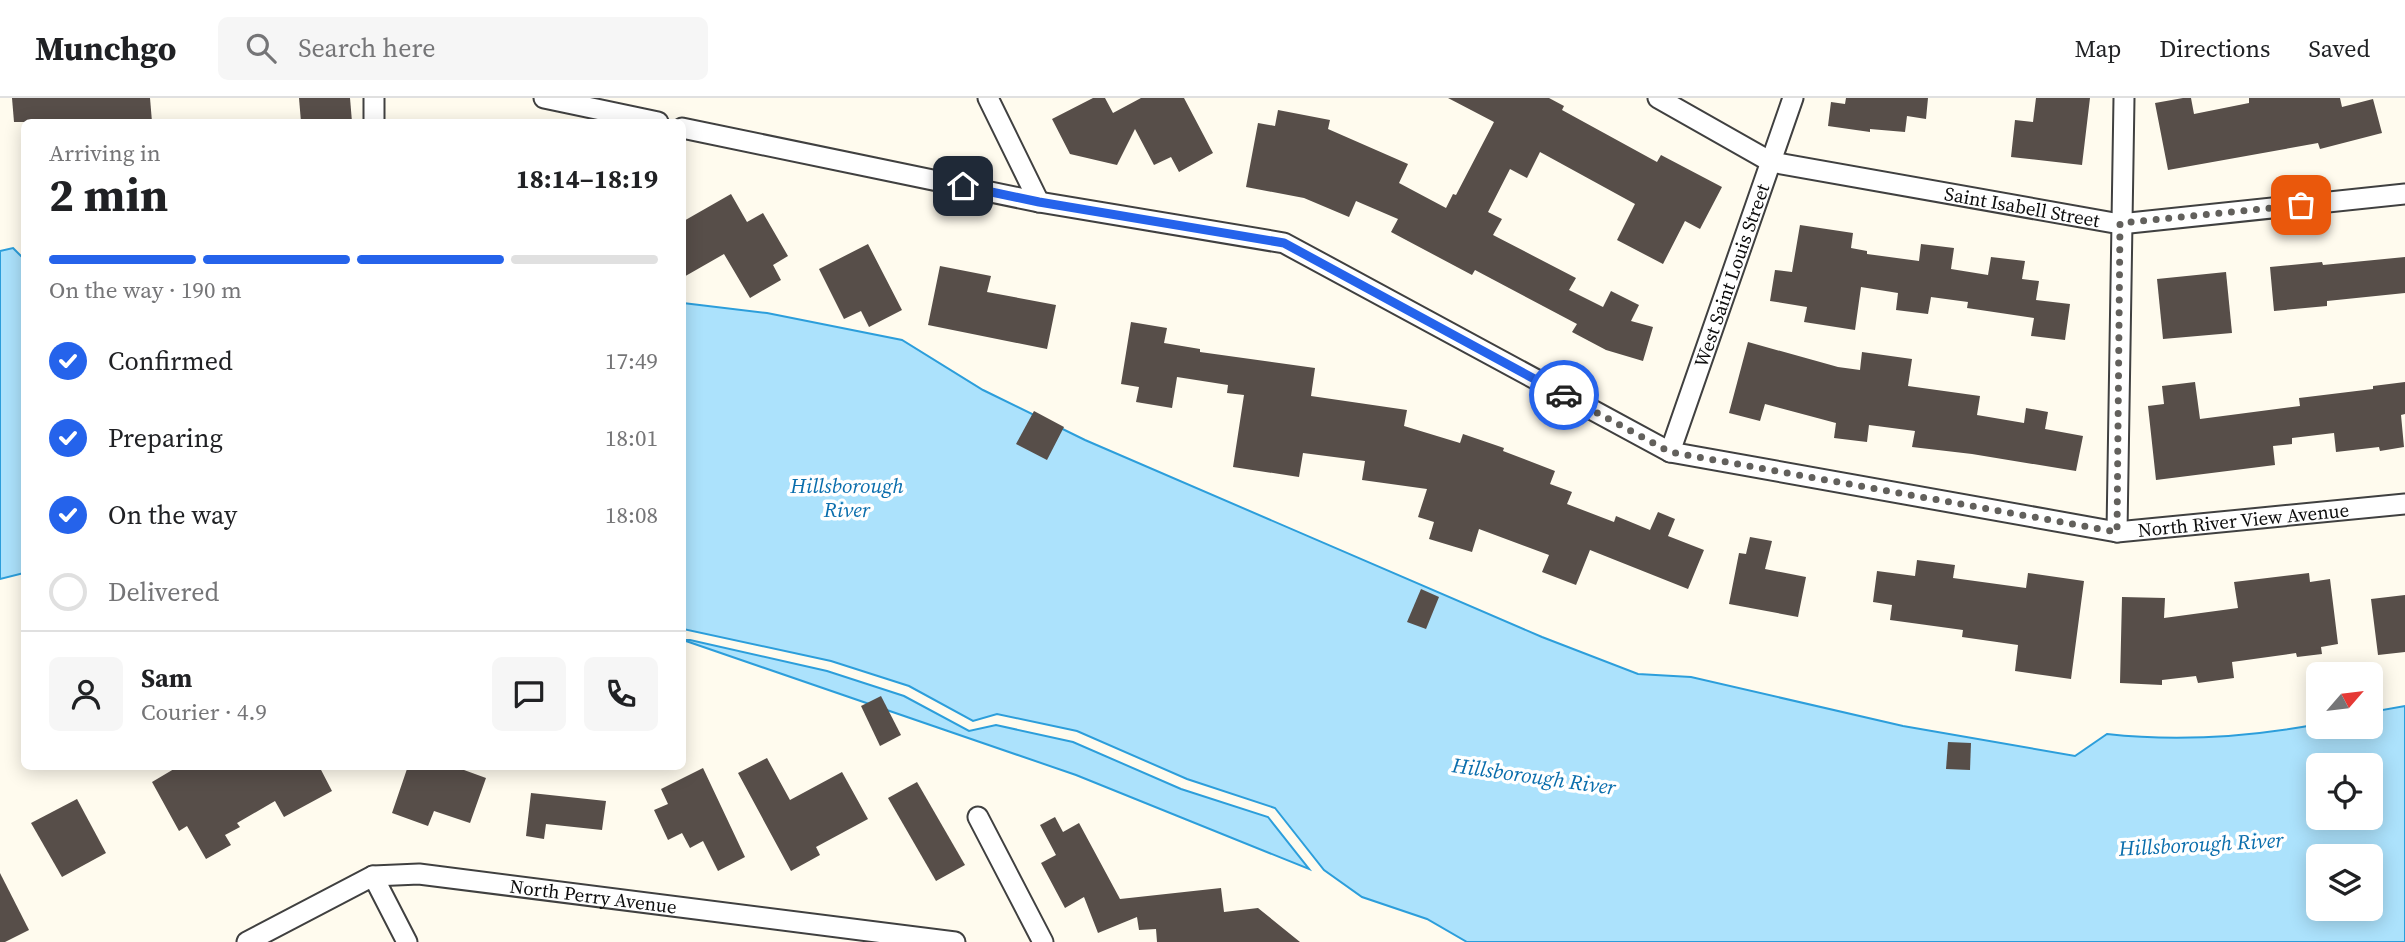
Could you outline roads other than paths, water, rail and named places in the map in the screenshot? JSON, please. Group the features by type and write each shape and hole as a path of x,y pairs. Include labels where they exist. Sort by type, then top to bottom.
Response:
{"street":[{"path":"374,98 374,119"},
{"path":"544,98 591,104 647,119"},
{"path":"988,98 1039,202"},
{"name":"Saint Isabell Street","path":"1658,98 1771,162 2120,223 2405,194"},
{"name":"West Saint Louis Street","path":"1670,452 1793,98"},
{"path":"2117,532 2124,98"},
{"name":"North River View Avenue","path":"686,129 1039,202 1284,243 1670,452 2117,532 2405,504"},
{"path":"978,817 1043,942"},
{"name":"North Perry Avenue","path":"247,942 373,876 419,874 956,942"},
{"path":"373,876 407,942"}],"water":[{"path":"13,248 21,256 21,574 0,579 0,251"},
{"name":"Hillsborough River","path":"686,303 767,313 902,340 983,390 1085,440 1542,637 1638,674 1691,677 1903,726 2075,756 2107,734 2187,738 2240,735 2306,726 2306,739 2383,739 2384,710 2405,706 2405,942 1467,942 1427,919 1362,897 1324,870 1275,808 1187,779 1077,731 997,714 973,721 909,686 831,661 686,630"},
{"path":"686,640 827,671 904,696 969,731 996,725 1073,742 1181,789 1268,817 1309,869 1076,775"}]}
